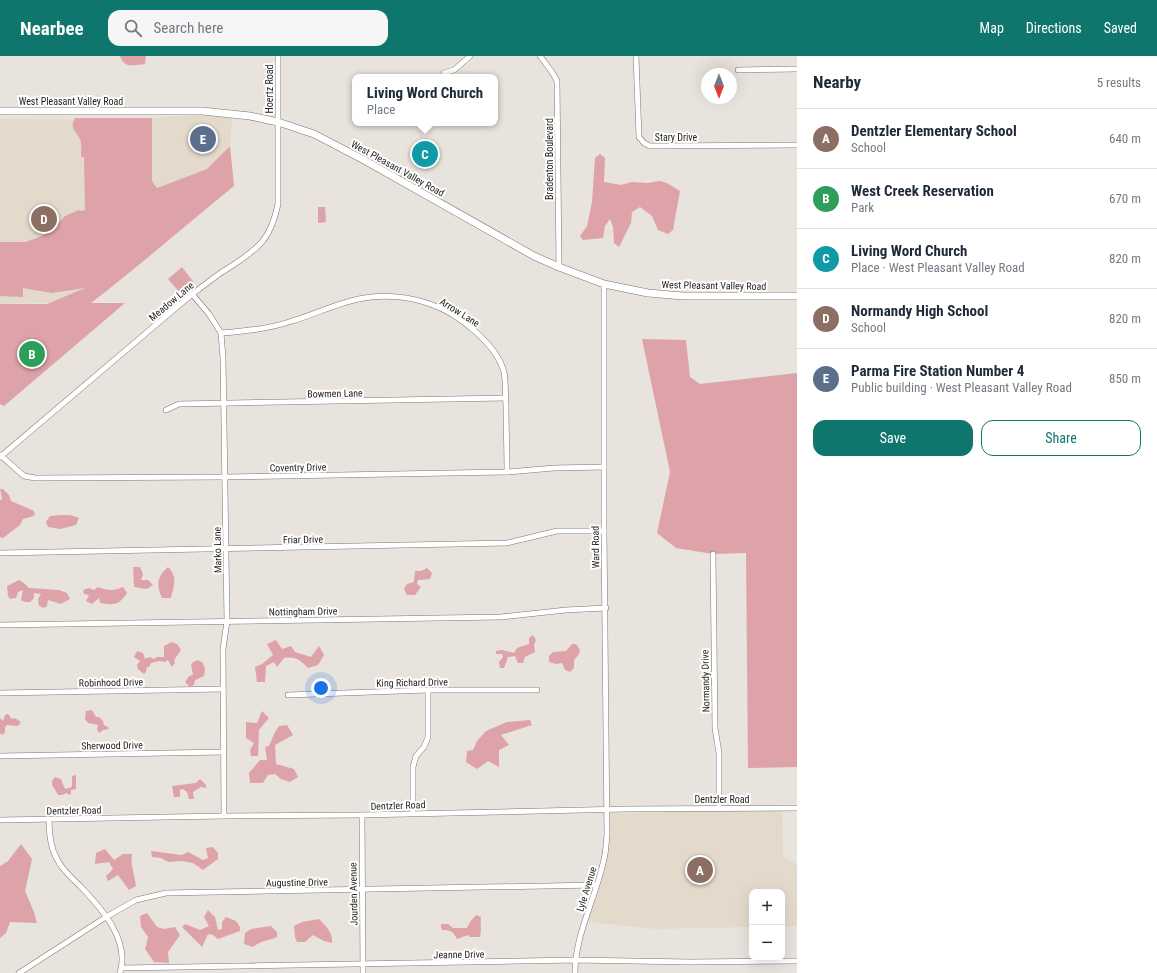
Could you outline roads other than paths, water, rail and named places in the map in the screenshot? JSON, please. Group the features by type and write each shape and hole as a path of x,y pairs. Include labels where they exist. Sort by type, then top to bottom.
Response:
{"main road":[{"name":"West Pleasant Valley Road","path":"0,111 202,111 250,116 278,122 314,134 358,156 534,256 558,267 604,284 648,293 683,296 797,296"}],"street":[{"name":"Hoertz Road","path":"278,56 278,122"},
{"path":"444,73 454,70 470,56"},
{"name":"Bradenton Boulevard","path":"540,56 557,81 558,267"},
{"name":"Stary Drive","path":"636,56 639,137 644,143 650,146 797,145"},
{"path":"738,70 797,69"},
{"name":"Meadow Lane","path":"0,456 192,294 247,255 261,243 275,220 278,204 278,122"},
{"name":"Ward Road","path":"604,284 604,531 607,809"},
{"name":"Marko Lane","path":"192,294 209,314 220,333 223,358 227,621 223,649 224,816"},
{"name":"Arrow Lane","path":"220,333 268,327 292,321 330,307 364,298 386,296 409,298 431,304 447,312 480,335 493,350 504,372 507,472"},
{"name":"Bowmen Lane","path":"166,410 179,404 505,398"},
{"name":"Coventry Drive","path":"0,456 24,476 35,478 224,477 507,472 554,468 604,467"},
{"name":"Friar Drive","path":"0,553 507,543 557,531 604,531"},
{"name":"Normandy Drive","path":"713,554 715,728 719,753 719,808"},
{"name":"Nottingham Drive","path":"0,625 501,617 566,610 606,608"},
{"name":"Robinhood Drive","path":"0,693 223,689"},
{"path":"413,813 413,767 416,756 424,747 428,737 428,690"},
{"name":"King Richard Drive","path":"288,695 428,690 537,690"},
{"name":"Sherwood Drive","path":"0,756 224,752"},
{"name":"Dentzler Road","path":"0,820 362,815 607,809 797,808"},
{"name":"Lyle Avenue","path":"575,973 575,960 578,944 604,859 607,835 607,809"},
{"name":"Jourden Avenue","path":"362,815 363,973"},
{"path":"49,820 49,836 57,859 62,868 94,900 116,932 122,948 121,971"},
{"name":"Augustine Drive","path":"19,973 106,917 136,900 166,894 596,885"},
{"name":"Jeanne Drive","path":"121,971 575,960 689,962 797,961"}],"place":[{"name":"Parma Fire Station Number 4","path":"203,139"},
{"name":"Living Word Church","path":"425,154"},
{"name":"Normandy High School","path":"44,219"},
{"name":"West Creek Reservation","path":"32,354"},
{"name":"Dentzler Elementary School","path":"700,870"}]}
